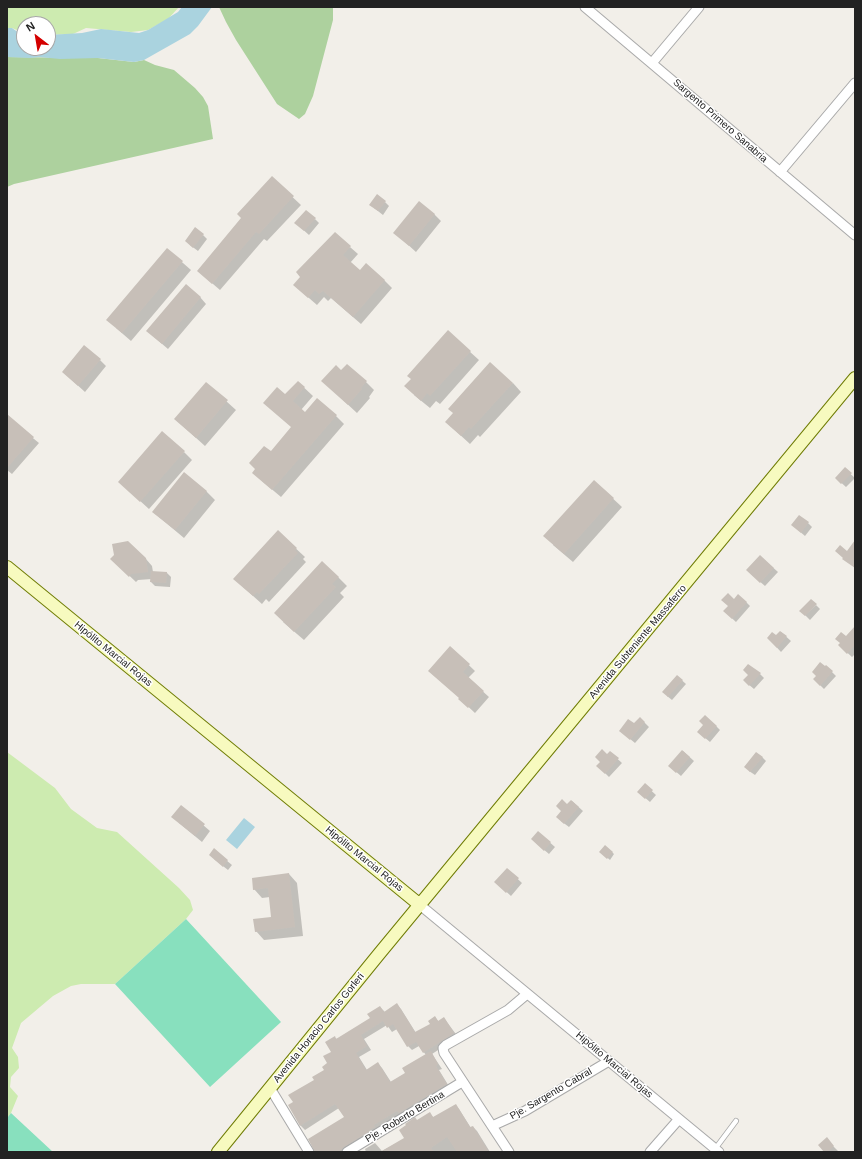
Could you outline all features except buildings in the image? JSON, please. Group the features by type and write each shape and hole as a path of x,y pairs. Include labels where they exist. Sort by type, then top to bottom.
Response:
{"main road":[{"name":"Avenida Subteniente Massaferro","path":"420,905 855,378"},
{"name":"Hipólito Marcial Rojas","path":"7,567 420,905"},
{"name":"Avenida Horacio Carlos Gorleri","path":"218,1152 420,905"}],"street":[{"name":"Sargento Primero Sanabria","path":"585,7 855,235"},
{"path":"652,63 699,7"},
{"path":"780,172 855,83"},
{"name":"Hipólito Marcial Rojas","path":"420,905 717,1150"},
{"path":"509,1152 462,1082 444,1053 443,1048 508,1010 527,994"},
{"name":"Pje. Sargento Cabral","path":"492,1126 525,1111 609,1061"},
{"name":"Pje. Roberto Bertina","path":"347,1152 462,1082"},
{"path":"270,1088 309,1152"},
{"path":"650,1152 679,1119"}],"lane":[{"path":"717,1150 736,1121"}],"green space":[{"path":"7,7 179,7 168,19 148,30 131,32 86,28 73,34 56,35 56,16 16,16 16,30 7,28"},
{"path":"219,7 333,7 333,20 313,96 305,114 299,119 277,104 236,40"},
{"path":"7,57 98,58 134,62 144,60 155,65 174,70 203,97 208,106 213,139 14,184 7,187"},
{"path":"7,752 55,788 71,809 97,828 117,832 179,888 190,900 193,910 186,919 115,984 81,984 71,986 53,996 21,1023 12,1048 18,1057 19,1068 11,1077 10,1087 18,1096 11,1113 7,1118"},
{"path":"186,919 281,1022 210,1087 115,984"},
{"path":"11,1113 53,1152 7,1152 7,1118"}],"water":[{"path":"182,7 212,7 190,34 144,60 134,62 98,58 60,59 39,57 7,57 7,28 12,28 16,31 16,56 56,56 56,35 82,33 101,29 139,33 148,30 178,12"},
{"path":"244,818 255,827 237,849 226,840"}]}
